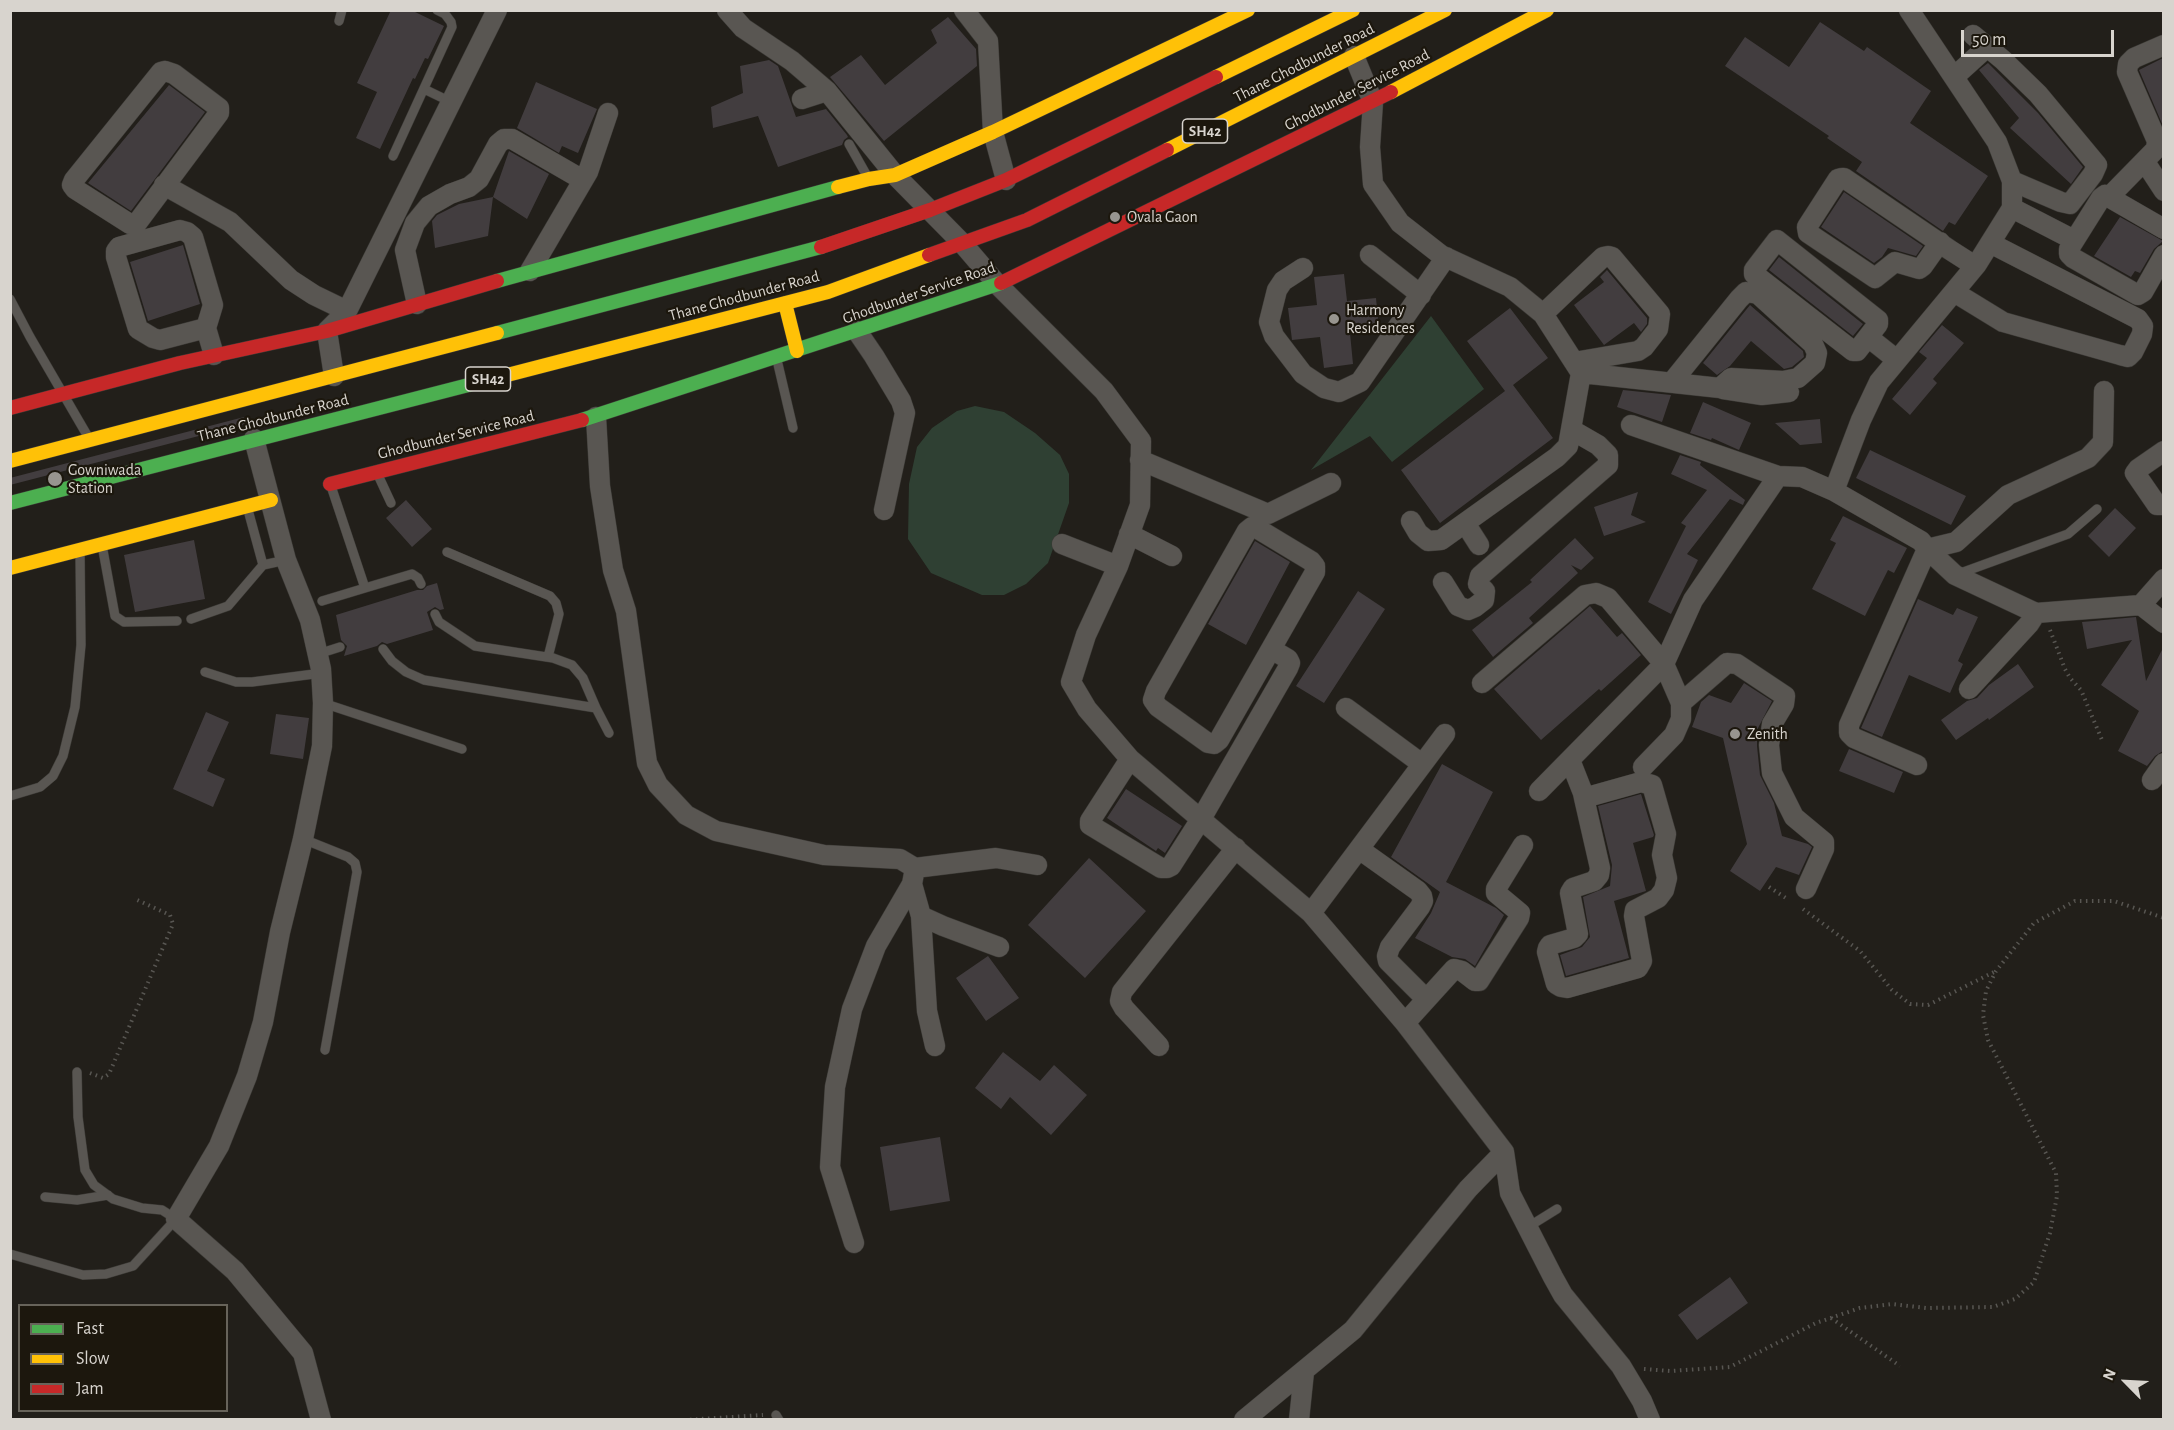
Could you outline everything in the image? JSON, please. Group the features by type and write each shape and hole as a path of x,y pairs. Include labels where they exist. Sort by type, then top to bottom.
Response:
{"main road":[{"path":"10,408 180,363 327,331 530,271 869,179 895,175 993,132 1227,15 1248,10"},
{"name":"Thane Ghodbunder Road","path":"10,461 811,250 930,210 1006,180 1353,10"},
{"name":"Thane Ghodbunder Road","path":"10,503 828,291 1027,220 1445,10"},
{"name":"Ghodbunder Service Road","path":"330,484 596,417 998,285 1373,102 1547,10"},
{"path":"785,303 797,351"},
{"path":"10,568 271,500"}],"street":[{"path":"334,376 327,331 347,311 497,10"},
{"path":"727,10 743,28 792,61 827,91 895,175 962,243 998,285 1104,391 1141,441 1140,505 1118,566 1086,635 1071,682 1087,709 1130,759 1311,913 1405,1023 1504,1152 1510,1193 1563,1295 1621,1366 1650,1419"},
{"path":"964,10 988,41 993,132 1006,180"},
{"path":"1834,491 1861,420 1879,382 1975,266 2012,208 2012,181 1997,142 1909,10"},
{"path":"1954,77 1980,41 2038,94 2097,165 2093,174 2070,204 2012,181"},
{"path":"2110,196 2156,149 2157,141 2127,72 2128,64 2134,58 2163,45"},
{"path":"1354,56 1373,102 1370,147 1373,184 1400,223 1446,257 1510,287 1544,314 1578,368 1572,430 1568,446 1557,457 1441,540 1428,541 1418,533 1411,521"},
{"path":"165,71 174,74 219,108 219,113 164,185 137,223 130,224 72,185 161,72 165,71"},
{"path":"802,99 827,91"},
{"path":"530,271 588,172 608,113"},
{"path":"417,304 405,250 415,223 429,206 450,194 469,187 479,179 498,144 504,139 512,139 583,180"},
{"path":"2145,162 2163,191"},
{"path":"1940,243 1919,269 1895,262 1875,278 1808,232 1807,227 1838,179 1842,178 1975,266"},
{"path":"164,185 230,222 291,280 314,295 347,311"},
{"path":"2163,229 2105,195 2069,249 2069,254 2073,258 2138,295 2143,292 2163,255"},
{"path":"2012,208 2074,240"},
{"path":"206,328 160,340 138,329 116,257 119,247 180,230 193,237 213,305 206,328 213,356"},
{"path":"1779,241 1877,318 1878,324 1868,337 1857,351 1853,351 1754,274 1754,270 1774,242 1779,241"},
{"path":"1954,291 2003,322 2128,357 2133,352 2142,334 2143,326 2138,319 1990,243"},
{"path":"1370,255 1421,295"},
{"path":"1544,314 1603,257 1608,256 1612,257 1660,314 1659,329 1638,351 1578,368"},
{"path":"1303,268 1283,281 1277,290 1269,322 1274,336 1303,374 1324,388 1339,392 1360,382 1446,257"},
{"path":"1672,382 1746,292 1758,294 1813,344 1817,353 1815,363 1798,378 1783,381 1731,378 1720,388"},
{"path":"857,331 874,356 905,413 884,510"},
{"path":"172,336 180,363"},
{"path":"1868,337 1897,360"},
{"path":"1578,368 1762,395 1789,392"},
{"path":"1928,549 1956,542 2008,495 2088,458 2103,442 2104,391"},
{"path":"596,417 600,486 613,570 626,611 647,763 658,785 686,815 716,831 824,855 900,859 914,876 921,916 927,1011 935,1046"},
{"path":"1631,425 1779,476 1802,477 1834,491 1921,541 1955,575 2040,612 2141,605 2163,623"},
{"path":"1443,582 1458,606 1468,610 1475,607 1484,600 1485,591 1478,584 1480,576 1608,465 1608,455 1598,445 1572,430"},
{"path":"254,439 286,560 310,620 318,654 322,674 322,746 303,839 280,932 263,1022 248,1076 219,1146 176,1219 235,1271 303,1353 321,1419"},
{"path":"2163,451 2135,473 2157,505 2163,505"},
{"path":"1140,460 1268,514 1331,483"},
{"path":"1539,791 1664,664 1693,600 1779,476"},
{"path":"1465,523 1479,545"},
{"path":"1252,527 1311,561 1315,566 1315,572 1271,649 1219,740 1214,744 1199,737 1158,707 1153,700 1247,531 1252,527"},
{"path":"1129,534 1172,556"},
{"path":"1062,544 1118,566"},
{"path":"1917,765 1854,738 1849,733 1849,725 1928,549"},
{"path":"2141,605 2163,579"},
{"path":"1482,683 1585,595 1596,592 1608,598 1664,664 1681,703 1682,718 1674,735 1643,767"},
{"path":"1969,689 2040,612"},
{"path":"1130,759 1090,821 1090,825 1093,829 1161,868 1167,868 1171,866 1201,819 1288,668 1290,663 1288,659 1271,649"},
{"path":"1681,703 1720,666 1727,663 1737,664 1785,696 1784,704 1772,723 1769,745 1773,773 1794,817 1824,842 1824,849 1806,889"},
{"path":"1346,708 1422,764"},
{"path":"1311,913 1445,734"},
{"path":"1570,760 1584,798 1600,868 1599,875 1594,881 1573,888 1570,893 1578,934 1574,938 1550,945 1548,948 1547,952 1556,984 1567,988 1638,968 1642,961 1634,916 1635,910 1658,898 1664,890 1667,878 1662,855 1666,834 1652,785 1641,782 1584,798"},
{"path":"2152,780 2163,763"},
{"path":"1405,1023 1454,969 1462,971 1470,979 1479,981 1519,918 1520,913 1496,893 1496,889 1523,845"},
{"path":"1160,1046 1124,1008 1120,1001 1122,992 1236,848"},
{"path":"1359,849 1419,891 1422,896 1423,901 1420,907 1390,947 1387,956 1388,961 1426,999"},
{"path":"854,1243 830,1167 835,1087 852,1009 876,946 914,876 996,858 1037,866"},
{"path":"921,916 999,948"},
{"path":"1244,1419 1353,1330 1468,1189 1504,1152"},
{"path":"1299,1419 1304,1371"}],"lane":[{"path":"339,21 342,10"},
{"path":"393,156 452,27 445,14 437,10"},
{"path":"424,89 451,102"},
{"path":"849,144 869,179"},
{"path":"10,298 90,440"},
{"path":"777,357 793,428"},
{"path":"377,472 391,503"},
{"path":"330,484 365,588"},
{"path":"248,507 263,565"},
{"path":"1955,575 2068,534 2097,509"},
{"path":"102,544 116,616 124,622 177,621"},
{"path":"10,796 40,787 53,776 63,756 75,707 81,645 80,550"},
{"path":"447,552 550,596 556,603 559,614 548,657"},
{"path":"191,619 228,606 263,565 286,560"},
{"path":"322,601 412,574 421,584"},
{"path":"436,620 475,646 548,657 572,665 583,678 609,733"},
{"path":"318,654 340,647"},
{"path":"383,649 392,661 406,672 424,680 596,708"},
{"path":"205,672 236,682 322,674"},
{"path":"323,703 462,749"},
{"path":"303,839 348,857 355,863 357,872 325,1050"},
{"path":"10,1254 83,1275 106,1274 133,1266 176,1219 162,1210 142,1208 108,1195 94,1185 85,1170 78,1117 78,1075"},
{"path":"45,1197 77,1200 108,1195"},
{"path":"1528,1227 1557,1209"}],"path":[{"path":"2040,612 2065,669 2081,690 2102,740"},
{"path":"78,1075 89,1073 104,1078 109,1074 173,924 170,915 135,899"},
{"path":"1621,1366 1670,1371 1730,1367 1816,1323 1860,1308 1893,1304 1926,1308 1993,1307 2015,1299 2034,1282 2050,1233 2057,1196 2056,1173 1988,1040 1983,1015 1986,991 1996,971 2034,923 2075,901 2114,901 2163,918"},
{"path":"1825,924 1860,951 1892,990 1910,1004 1928,1005 1996,971"},
{"path":"1831,1318 1900,1366"},
{"path":"684,1419 777,1417"}],"green space":[{"path":"1431,316 1484,389 1392,462 1370,436 1311,470"},
{"path":"975,406 1004,412 1035,433 1060,455 1069,474 1069,503 1048,563 1026,584 1004,595 982,595 931,573 908,539 909,484 917,447 932,428 957,411"}],"building":[{"path":"391,10 411,10 444,26 428,59 425,58 415,79 413,78 380,149 356,138 377,92 357,83"},
{"path":"948,17 976,49 977,66 884,141 830,77 861,55 885,85 937,43 931,30"},
{"path":"1820,22 1864,51 1867,47 1931,91 1910,123 1988,176 1955,225 1949,222 1943,231 1856,171 1862,162 1827,138 1829,136 1725,66 1745,37 1789,67"},
{"path":"2163,58 2163,126 2139,70"},
{"path":"769,60 778,66 796,117 826,109 848,137 842,145 778,167 758,116 713,128 711,107 743,93 740,66"},
{"path":"1988,63 2038,113 2083,167 2071,184 2010,128 2019,118 1979,70"},
{"path":"536,82 597,109 578,153 562,146 559,153 517,128"},
{"path":"169,85 205,112 131,211 88,183"},
{"path":"509,151 549,174 527,219 493,197"},
{"path":"1844,192 1923,246 1916,256 1888,248 1874,263 1821,227"},
{"path":"493,197 488,236 435,248 432,221 437,215 459,204"},
{"path":"2120,217 2163,241 2154,249 2140,273 2135,271 2131,277 2094,256"},
{"path":"183,245 200,304 148,321 130,262"},
{"path":"1779,257 1863,324 1853,336 1769,270"},
{"path":"1607,270 1647,318 1647,324 1641,332 1634,323 1604,345 1574,305 1604,282 1600,277"},
{"name":"Harmony Residences","path":"1344,274 1347,301 1376,298 1379,330 1350,333 1353,364 1324,368 1320,337 1292,340 1288,308 1317,305 1314,277"},
{"path":"1750,305 1803,351 1804,357 1792,367 1784,369 1751,341 1730,366 1717,375 1703,363"},
{"path":"1510,308 1548,358 1513,385 1553,438 1440,523 1401,470 1505,391 1467,341"},
{"path":"1942,325 1964,343 1933,379 1937,383 1910,415 1892,399 1927,358 1919,352"},
{"path":"1623,390 1671,395 1662,422 1617,407"},
{"path":"1703,402 1751,423 1739,450 1712,438 1711,440 1690,433"},
{"path":"244,417 245,424 10,485 10,478"},
{"path":"1820,419 1822,443 1800,445 1775,423"},
{"path":"1870,450 1966,496 1951,525 1856,478"},
{"path":"1680,455 1701,462 1700,465 1745,500 1743,505 1730,499 1687,554 1698,560 1671,614 1648,602 1686,526 1681,523 1707,490 1671,474"},
{"path":"1638,492 1631,515 1646,522 1604,536 1594,507"},
{"path":"406,500 432,529 412,547 386,518"},
{"path":"2115,508 2136,528 2109,557 2088,536"},
{"path":"1843,516 1907,548 1894,573 1888,570 1865,616 1812,589 1836,543 1830,540"},
{"path":"1575,538 1594,558 1581,570 1571,565 1578,573 1529,618 1533,623 1493,657 1472,630 1532,582 1530,580"},
{"path":"194,540 205,599 135,612 124,555"},
{"path":"1255,541 1290,562 1246,645 1208,624"},
{"path":"437,583 444,609 440,610 435,607 427,612 433,630 387,644 382,642 377,646 344,656 347,646 341,640 336,615 423,590"},
{"path":"1358,591 1385,609 1324,703 1296,686"},
{"path":"1918,599 1953,615 1957,608 1978,617 1958,661 1963,664 1950,693 1909,675 1882,737 1861,728"},
{"path":"1590,606 1617,637 1622,633 1641,655 1541,740 1494,689"},
{"path":"2136,617 2146,681 2163,648 2163,751 2155,756 2147,766 2118,751 2139,711 2101,685 2132,640 2087,649 2082,622"},
{"path":"2018,664 2034,687 1989,720 1988,718 1956,740 1941,720 1967,701 1977,698 1989,685"},
{"path":"1744,683 1772,701 1757,730 1757,746 1760,775 1774,803 1782,836 1812,847 1799,875 1776,867 1760,891 1730,871 1747,844 1723,738 1692,727 1701,702 1709,695 1731,703"},
{"path":"206,712 229,722 207,771 225,779 213,807 173,789"},
{"path":"276,714 309,718 303,759 270,754"},
{"path":"1849,749 1903,772 1894,793 1839,771"},
{"path":"1442,764 1493,792 1446,882 1496,908 1504,915 1475,966 1465,959 1452,957 1415,938 1431,913 1440,892 1391,857"},
{"path":"1126,789 1182,826 1165,853 1158,848 1156,851 1107,818"},
{"path":"1641,794 1654,835 1633,843 1646,891 1614,901 1629,958 1566,976 1560,955 1582,947 1590,937 1583,897 1610,886 1612,865 1598,806"},
{"path":"1089,858 1146,911 1085,978 1028,925"},
{"path":"988,956 1019,998 986,1021 956,978"},
{"path":"1003,1052 1040,1081 1054,1065 1087,1095 1051,1135 1010,1097 1001,1109 975,1088"},
{"path":"940,1137 950,1201 890,1211 880,1147"},
{"path":"1730,1277 1748,1303 1697,1340 1678,1315"}],"traffic: fast":[{"path":"497,281 838,187"},
{"path":"497,333 821,247"},
{"path":"582,420 1001,283"},
{"path":"10,503 484,381"}],"traffic: slow":[{"path":"838,187 895,175 993,132 1248,10"},
{"path":"1216,77 1353,10"},
{"path":"1167,150 1445,10"},
{"path":"1391,92 1547,10"},
{"path":"484,381 828,292 929,255"},
{"path":"785,303 797,351"},
{"path":"10,461 497,333"},
{"path":"10,568 271,500"}],"traffic: jam":[{"path":"821,247 930,210 1006,180 1216,77"},
{"path":"1001,283 1391,92"},
{"path":"929,255 1027,220 1167,150"},
{"path":"10,408 180,363 327,331 497,281"},
{"path":"330,484 582,420"}],"place":[{"name":"Ovala Gaon","path":"1115,217"},
{"name":"Harmony Residences","path":"1334,319"},
{"name":"Gowniwada Station","path":"55,479"},
{"name":"Zenith","path":"1735,734"}]}
